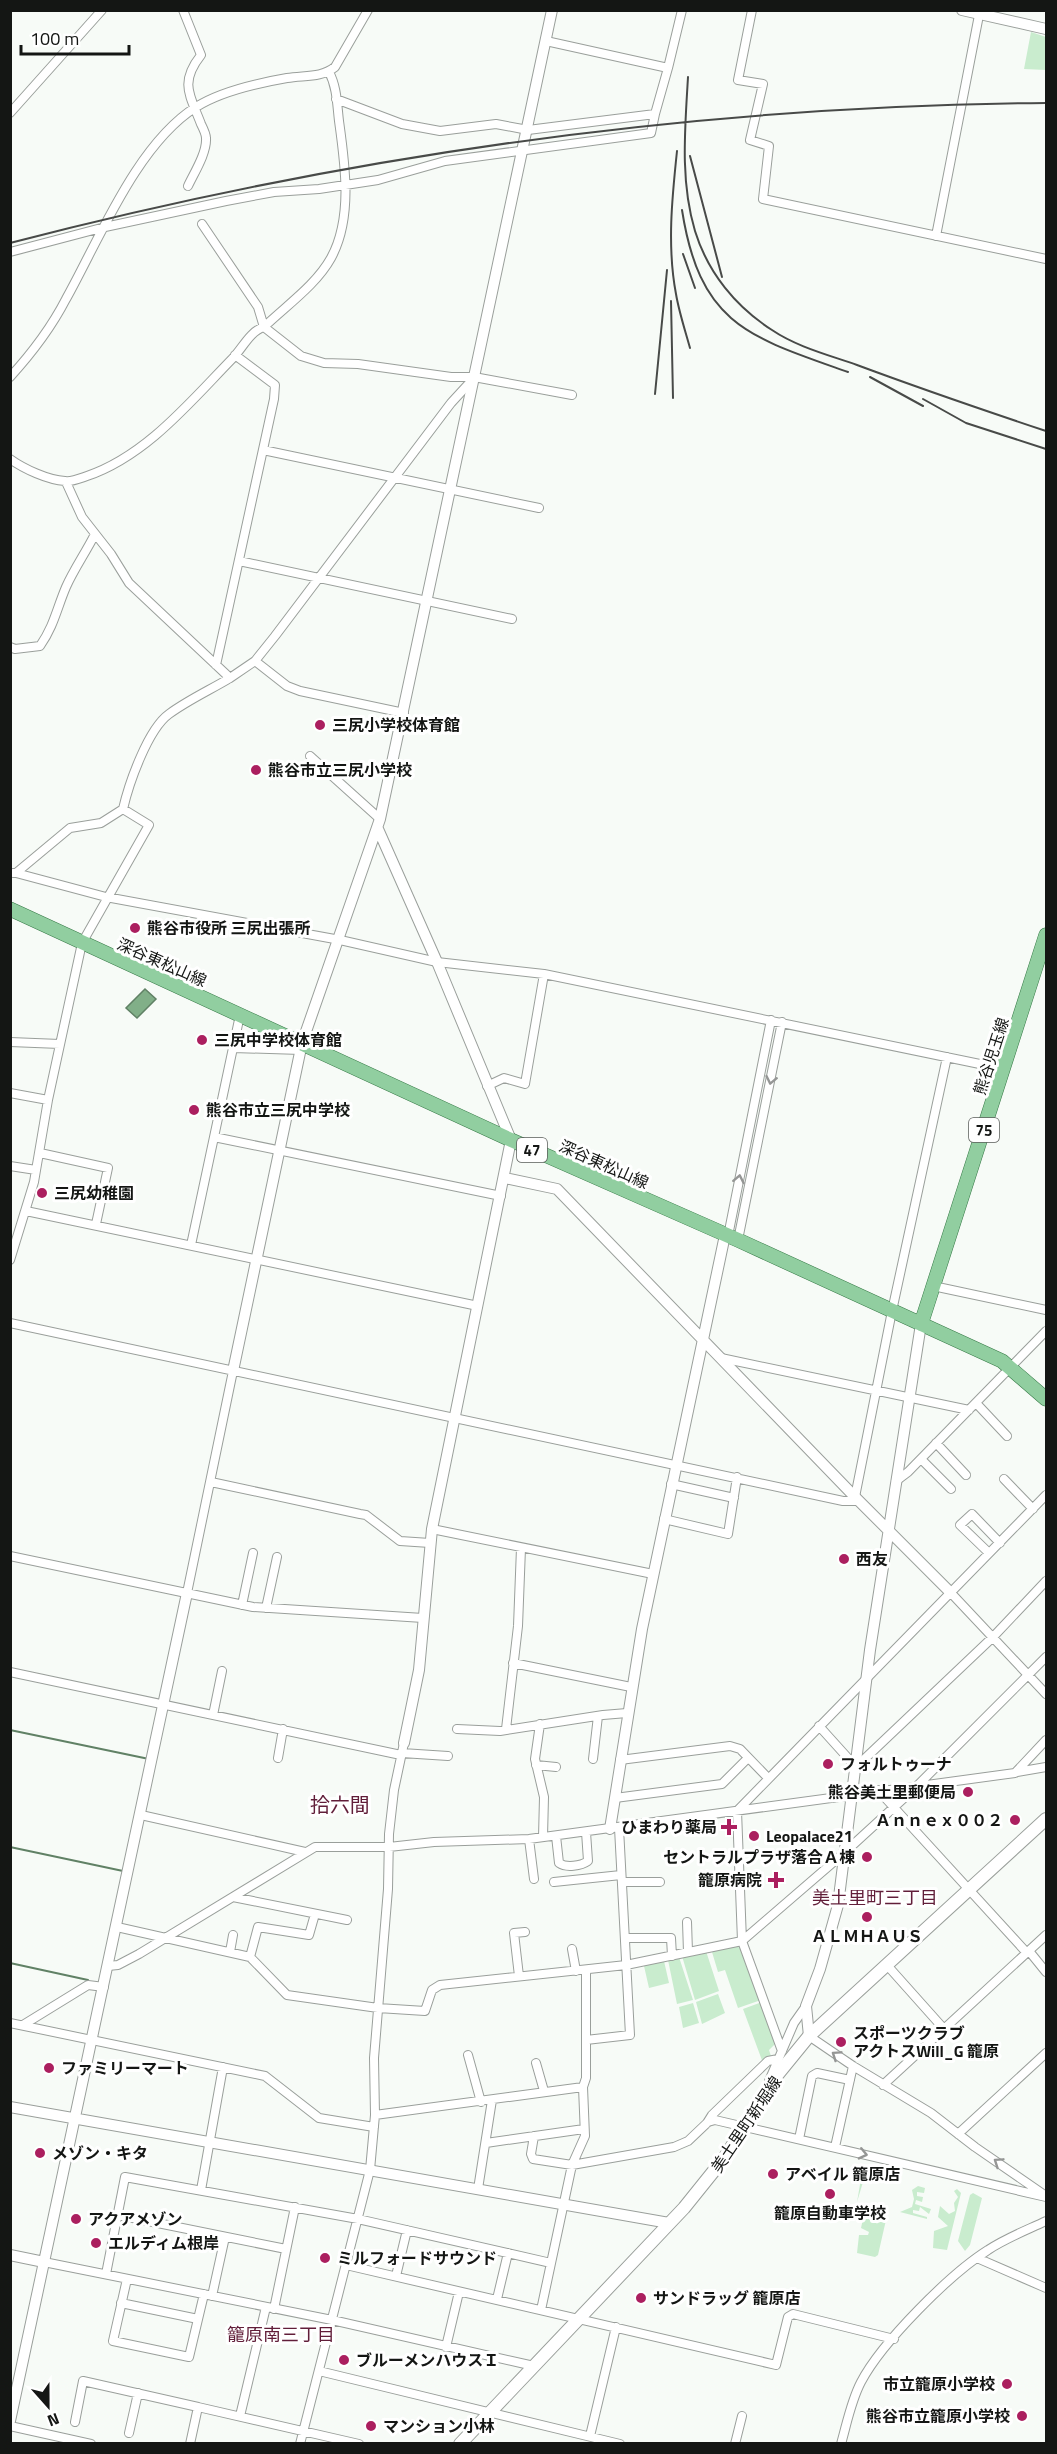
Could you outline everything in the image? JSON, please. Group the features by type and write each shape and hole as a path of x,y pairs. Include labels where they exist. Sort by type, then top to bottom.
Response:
{"main road":[{"name":"深谷東松山線","path":"10,909 240,1015 302,1047 730,1237 1002,1361 1047,1399"},
{"name":"熊谷児玉線","path":"921,1324 1047,935"},
{"name":"美土里町新堀線","path":"460,2444 706,2182 792,2055 809,2036 1047,1819"}],"street":[{"path":"10,113 102,10"},
{"path":"183,10 201,55 188,77 190,100 206,137 205,148 188,186"},
{"path":"10,377 36,348 65,301 139,167 155,145 195,108 250,87 329,72 335,67 368,10"},
{"path":"10,2421 16,2370 44,2262 117,1927 302,1047 379,824 552,10"},
{"path":"10,252 105,227 274,192 378,180 445,161 651,133 682,10"},
{"path":"752,10 738,80 763,84 750,140 769,146 763,199 1047,259"},
{"path":"962,10 980,12 1047,29"},
{"path":"936,236 980,12"},
{"path":"546,41 668,68"},
{"path":"10,459 40,474 66,482 101,471 144,444 172,419 235,355 256,330 264,327 316,279 332,256 341,234 345,185 336,99 329,72"},
{"path":"336,99 382,118 424,130 460,130 496,124 528,130 655,114"},
{"path":"202,224 258,307 264,327 301,356 324,363 358,364 451,377 474,377 572,395"},
{"path":"216,664 275,385 235,355"},
{"path":"13,873 70,828 101,823 123,809 131,782 154,730 168,714 255,661 451,403 474,377"},
{"path":"263,450 539,508"},
{"path":"66,482 78,511 111,554 129,584 230,678"},
{"path":"10,647 15,649 40,646 57,617 70,577 95,534"},
{"path":"239,561 512,619"},
{"path":"255,661 286,686 300,691 404,713"},
{"path":"300,2444 370,2170 375,2115 374,2058 394,1790 418,1673 432,1529 511,1140 379,824 310,756"},
{"path":"10,1260 12,1244 26,1211 40,1153 48,1100 82,944 106,897 149,825 123,809"},
{"path":"13,873 106,897 340,940 437,962 544,974 1004,1069"},
{"path":"487,1086 504,1078 525,1084 544,974"},
{"path":"192,1245 240,1015"},
{"path":"730,1237 771,1020"},
{"path":"586,2040 630,2035 621,1879 614,1828 615,1798 627,1713 675,1464 703,1340 782,1022"},
{"path":"10,1042 60,1044"},
{"path":"233,1048 302,1047"},
{"path":"857,1499 892,1311 947,1057"},
{"path":"10,1093 48,1100"},
{"path":"214,1137 501,1196"},
{"path":"40,1153 108,1168 96,1224"},
{"path":"10,1166 36,1170"},
{"path":"505,1178 557,1189 1047,1694"},
{"path":"26,1211 478,1306"},
{"path":"933,1286 1047,1310"},
{"path":"10,1323 843,1501 857,1499"},
{"path":"766,2093 770,2078 794,2023 806,2006 820,1969 838,1905 888,1530 921,1324"},
{"path":"896,1481 921,1459 1047,1331"},
{"path":"721,1358 969,1410"},
{"path":"976,1403 1007,1436"},
{"path":"936,1443 966,1474"},
{"path":"921,1459 951,1490"},
{"path":"664,1519 728,1534 736,1477"},
{"path":"1004,1479 1033,1509"},
{"path":"211,1482 366,1515 400,1541 430,1543"},
{"path":"671,1484 734,1498"},
{"path":"780,2055 742,1941 737,1811 1047,1495"},
{"path":"989,1553 960,1525 972,1514 1000,1543"},
{"path":"432,1529 653,1574"},
{"path":"506,1729 518,1626 521,1548"},
{"path":"243,1605 253,1553"},
{"path":"10,1556 243,1605 423,1618"},
{"path":"266,1608 277,1557"},
{"path":"856,1767 993,1637 1047,1581"},
{"path":"117,1927 250,1957 287,1995 378,2008 425,2011 434,1987 627,1965 742,1941 894,1807 1047,1657"},
{"path":"513,1663 631,1687"},
{"path":"213,1715 222,1671"},
{"path":"10,1672 283,1730 448,1756"},
{"path":"457,1730 488,1731 627,1713"},
{"path":"593,1759 598,1716"},
{"path":"540,1724 536,1765 543,1797 543,1837"},
{"path":"819,1726 856,1767"},
{"path":"278,1758 283,1730"},
{"path":"1017,1772 1047,1740"},
{"path":"620,1760 730,1746 740,1749 768,1778"},
{"path":"615,1798 722,1784 748,1758"},
{"path":"536,1765 556,1767"},
{"path":"108,1966 118,1965 315,1847 389,1847 434,1842 529,1839 1047,1767"},
{"path":"878,1790 1047,1972"},
{"path":"141,1815 305,1852"},
{"path":"556,1836 559,1863 563,1866 584,1864 588,1861 586,1832"},
{"path":"529,1839 534,1880"},
{"path":"554,1882 621,1879 660,1882"},
{"path":"234,1897 347,1920"},
{"path":"250,1957 258,1927 309,1935 315,1914"},
{"path":"687,1922 688,1952"},
{"path":"519,1976 514,1933 525,1932"},
{"path":"230,1952 233,1935"},
{"path":"883,2085 1047,1935"},
{"path":"625,1938 671,1938 672,1956"},
{"path":"572,1949 576,1971"},
{"path":"886,1964 944,2029"},
{"path":"541,2310 572,2165 584,2142 586,1970"},
{"path":"23,2025 88,1986 104,1987"},
{"path":"806,2006 809,2036 883,2085 922,2107 1034,2191"},
{"path":"10,2023 265,2076 319,2118 374,2127"},
{"path":"958,2134 1047,2053"},
{"path":"468,2055 481,2102"},
{"path":"534,2136 531,2154 533,2159 572,2165 674,2147 688,2141 768,2061 780,2055"},
{"path":"536,2063 544,2091"},
{"path":"835,2147 853,2066"},
{"path":"201,2190 223,2067"},
{"path":"799,2139 812,2076 817,2073 850,2080"},
{"path":"375,2115 583,2087"},
{"path":"478,2189 492,2100"},
{"path":"10,2107 669,2223"},
{"path":"707,2123 715,2120 745,2126 1034,2191 1047,2196"},
{"path":"486,2143 584,2129"},
{"path":"106,2274 125,2177 358,2218 551,2263"},
{"path":"240,2416 296,2207"},
{"path":"118,2215 286,2249"},
{"path":"841,2444 861,2383 894,2339 953,2277 977,2258 998,2244 1047,2221"},
{"path":"396,2276 407,2230"},
{"path":"127,2279 113,2341 189,2358 198,2319 208,2295 225,2237"},
{"path":"497,2300 508,2253"},
{"path":"10,2255 332,2320 534,2366"},
{"path":"977,2258 1047,2288"},
{"path":"346,2265 776,2364 788,2317 793,2314 894,2339"},
{"path":"446,2347 459,2292"},
{"path":"121,2303 198,2319"},
{"path":"590,2436 616,2327"},
{"path":"319,2371 620,2444"},
{"path":"75,2422 83,2381 359,2444"},
{"path":"129,2433 138,2394"},
{"path":"190,2444 198,2407"},
{"path":"735,2444 741,2416"},
{"path":"10,2426 91,2444"}],"shaded area":[{"path":"1031,32 1046,37 1046,70 1024,69"},
{"path":"145,989 156,999 137,1018 126,1008"},
{"path":"742,1945 761,2000 738,2008 725,1970 718,1972 712,1952"},
{"path":"706,1951 719,1991 695,2000 682,1956"},
{"path":"679,1957 693,2000 677,2004 668,1960"},
{"path":"664,1961 669,1983 649,1988 644,1966"},
{"path":"718,1994 725,2013 702,2024 696,2002"},
{"path":"762,2002 776,2043 769,2050 771,2056 763,2063 743,2009"},
{"path":"693,2003 699,2023 683,2028 679,2007"},
{"path":"870,2169 881,2173 879,2183 863,2182 857,2202 862,2173"},
{"path":"918,2186 925,2188 924,2193 917,2192 917,2196 923,2197 922,2202 916,2200 915,2204 931,2209 929,2214 920,2207 919,2211 913,2210 913,2213 927,2217 927,2219 900,2212 912,2207 914,2199 912,2190"},
{"path":"957,2189 961,2193 947,2250 933,2248 934,2231 948,2226 938,2217 940,2206 949,2214 955,2211 954,2203 958,2197 954,2191"},
{"path":"973,2193 982,2198 970,2245 965,2251 958,2241 970,2195"},
{"path":"867,2212 884,2217 886,2220 878,2255 875,2257 857,2253 859,2235 868,2235 869,2232 861,2228 864,2214"}],"waterway":[{"path":"10,1730 149,1759"},
{"path":"10,1847 123,1871"},
{"path":"10,1963 88,1980"}],"railway":[{"path":"688,77 685,174 690,212 707,261 735,300 772,330 802,346 1046,431"},
{"path":"10,243 265,184 524,141 654,125 784,114 915,106 1046,103"},
{"path":"677,151 672,205 673,276 680,314 690,348"},
{"path":"690,156 722,277"},
{"path":"682,210 690,249 702,279 716,303 735,321 757,336 848,372"},
{"path":"683,254 695,288"},
{"path":"655,394 667,270"},
{"path":"671,301 673,398"},
{"path":"870,377 923,406"},
{"path":"923,399 966,423 1046,449"}],"place":[{"name":"三尻小学校体育館","path":"320,725"},
{"name":"熊谷市立三尻小学校","path":"256,770"},
{"name":"熊谷市役所 三尻出張所","path":"135,928"},
{"name":"三尻中学校体育館","path":"202,1040"},
{"name":"熊谷市立三尻中学校","path":"194,1110"},
{"name":"三尻幼稚園","path":"42,1193"},
{"name":"西友","path":"844,1559"},
{"name":"フォルトゥーナ","path":"828,1764"},
{"name":"熊谷美土里郵便局","path":"968,1792"},
{"name":"Ａｎｎｅｘ００２","path":"1015,1820"},
{"name":"ひまわり薬局","path":"729,1827"},
{"name":"Leopalace21","path":"754,1836"},
{"name":"セントラルプラザ落合Ａ棟","path":"867,1857"},
{"name":"籠原病院","path":"776,1880"},
{"name":"ＡＬＭＨＡＵＳ","path":"867,1917"},
{"name":"スポーツクラブ アクトスWill_G 籠原","path":"841,2042"},
{"name":"ファミリーマート","path":"49,2068"},
{"name":"メゾン・キタ","path":"40,2153"},
{"name":"アベイル 籠原店","path":"773,2174"},
{"name":"籠原自動車学校","path":"830,2194"},
{"name":"アクアメゾン","path":"76,2219"},
{"name":"エルディム根岸","path":"96,2243"},
{"name":"ミルフォードサウンド","path":"325,2258"},
{"name":"サンドラッグ 籠原店","path":"641,2298"},
{"name":"ブルーメンハウスＩ","path":"344,2360"},
{"name":"市立籠原小学校","path":"1007,2384"},
{"name":"熊谷市立籠原小学校","path":"1022,2416"},
{"name":"マンション小林","path":"371,2426"}],"district":[{"name":"拾六間","path":"340,1804"},
{"name":"美土里町三丁目","path":"875,1897"},
{"name":"籠原南三丁目","path":"281,2334"}]}
